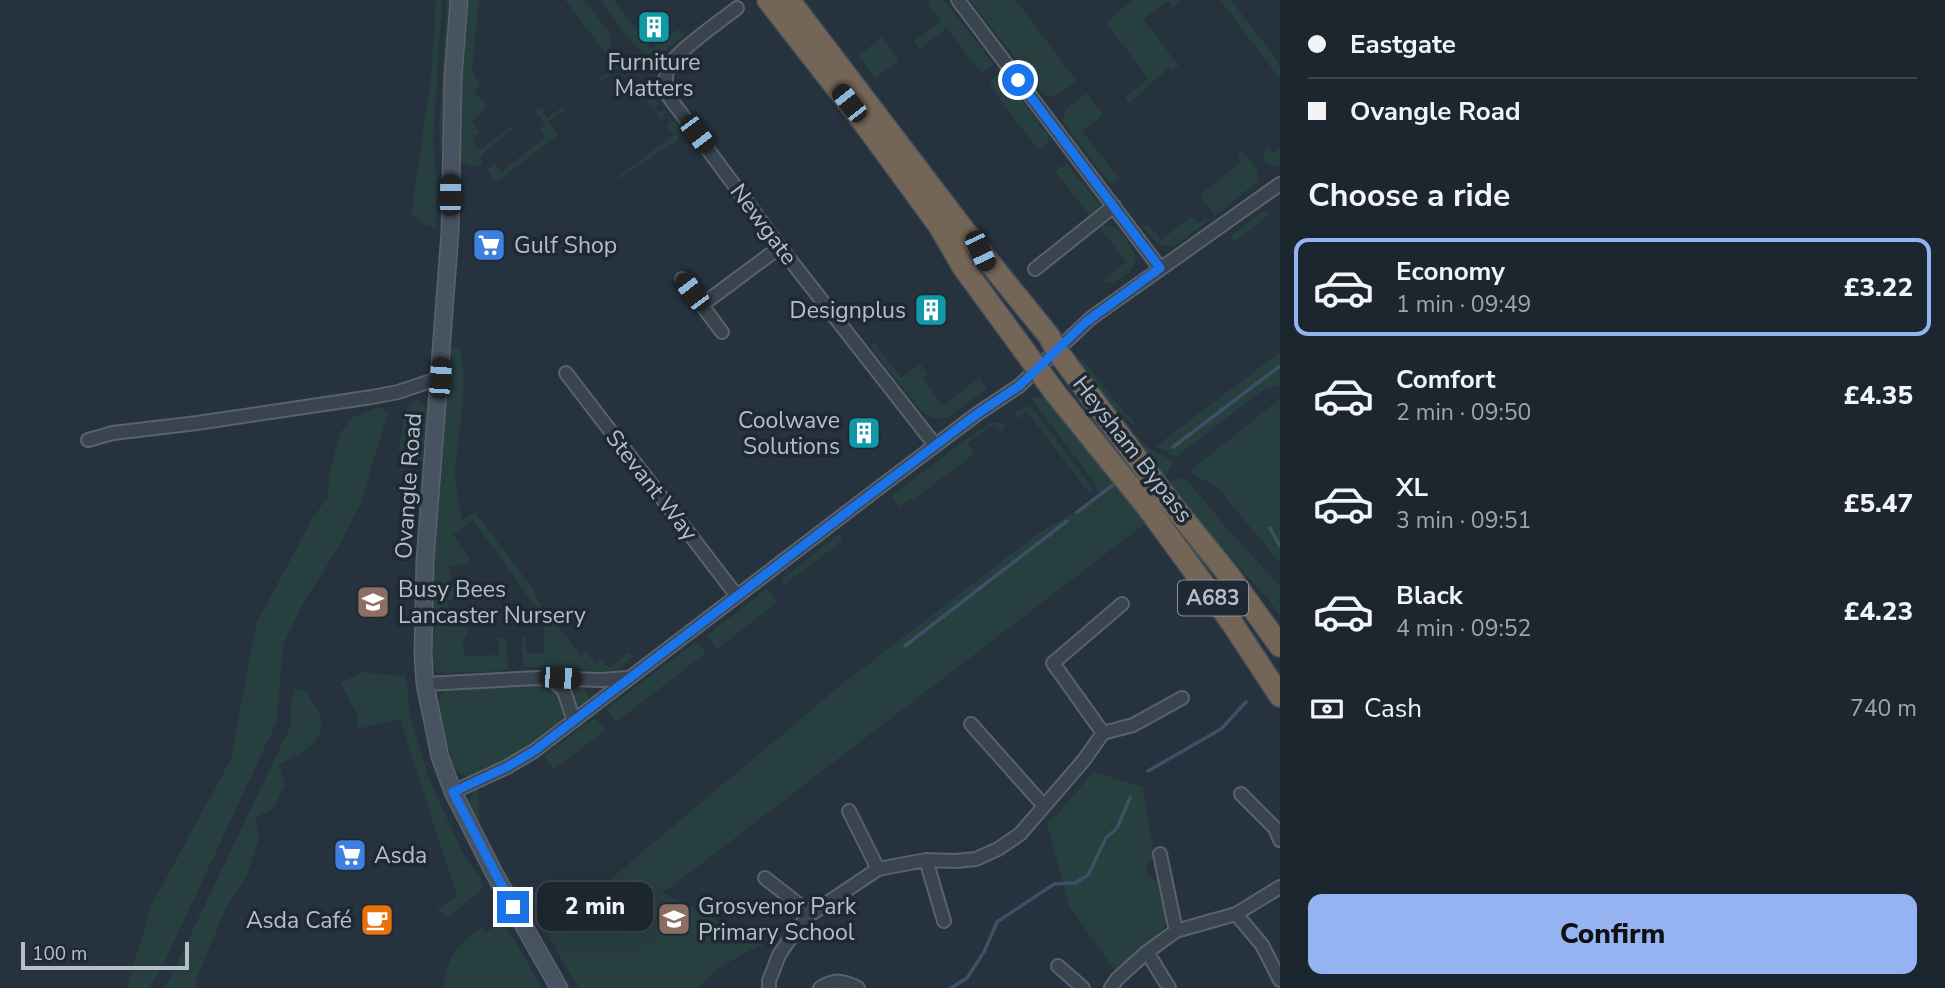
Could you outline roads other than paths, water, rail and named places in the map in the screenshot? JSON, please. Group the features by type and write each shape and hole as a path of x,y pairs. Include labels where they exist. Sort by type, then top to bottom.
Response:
{"highway":[{"name":"Heysham Bypass","path":"768,0 864,123 940,227 963,267 1056,394 1139,484 1228,574 1280,646"},
{"name":"A683","path":"789,0 980,251 1049,336 1057,351 1056,370 1126,460 1139,484"},
{"name":"A683","path":"980,251 998,290 1040,347 1043,360 1039,369"},
{"name":"Heysham Bypass","path":"1157,502 1278,692"},
{"path":"1228,574 1253,594 1280,627"}],"main road":[{"name":"Ovangle Road","path":"459,0 453,79 450,233 423,596 425,684 440,757 453,792 493,871 559,987"}],"street":[{"path":"958,0 1160,268"},
{"name":"Newgate","path":"737,8 673,60 665,83 669,97 780,247 935,445"},
{"path":"453,792 515,763 574,720 935,445 1019,386 1091,318 1280,184"},
{"path":"1035,269 1114,206"},
{"path":"702,305 780,247"},
{"path":"682,279 722,332"},
{"name":"Stevant Way","path":"566,373 737,596"},
{"path":"88,440 113,433 372,397 398,392 440,378"},
{"path":"1103,733 1053,663 1122,604"},
{"path":"425,684 551,678 627,678"},
{"path":"551,678 564,691 574,720"},
{"path":"769,988 779,956 796,930 811,914 878,869 926,860 976,859 998,849 1020,834 1084,760 1103,733 1133,725 1182,698"},
{"path":"971,724 1044,806"},
{"path":"1241,794 1275,828 1280,840"},
{"path":"849,811 878,869"},
{"path":"1160,853 1176,931"},
{"path":"926,860 944,921"},
{"path":"765,878 811,914"},
{"path":"1111,988 1117,979 1147,952 1176,931 1236,914 1280,887"},
{"path":"1236,914 1262,945 1280,980"},
{"path":"1147,952 1169,988"},
{"path":"1058,967 1083,988"},
{"path":"820,988 833,980 845,981 858,988"}],"waterway":[{"path":"1173,447 1280,366"},
{"path":"1077,512 1117,482"},
{"path":"905,646 1067,521"},
{"path":"1270,528 1280,546"},
{"path":"1148,771 1221,729 1246,702"},
{"path":"951,988 967,978 984,952 997,922 1054,884 1075,883 1088,875 1106,838 1117,828 1130,798"}],"place":[{"name":"Furniture Matters","path":"654,27"},
{"name":"Gulf Shop","path":"489,245"},
{"name":"Designplus","path":"931,310"},
{"name":"Coolwave Solutions","path":"864,433"},
{"name":"Busy Bees Lancaster Nursery","path":"373,602"},
{"name":"Asda","path":"350,855"},
{"name":"Grosvenor Park Primary School","path":"674,919"},
{"name":"Asda Café","path":"377,920"}]}
